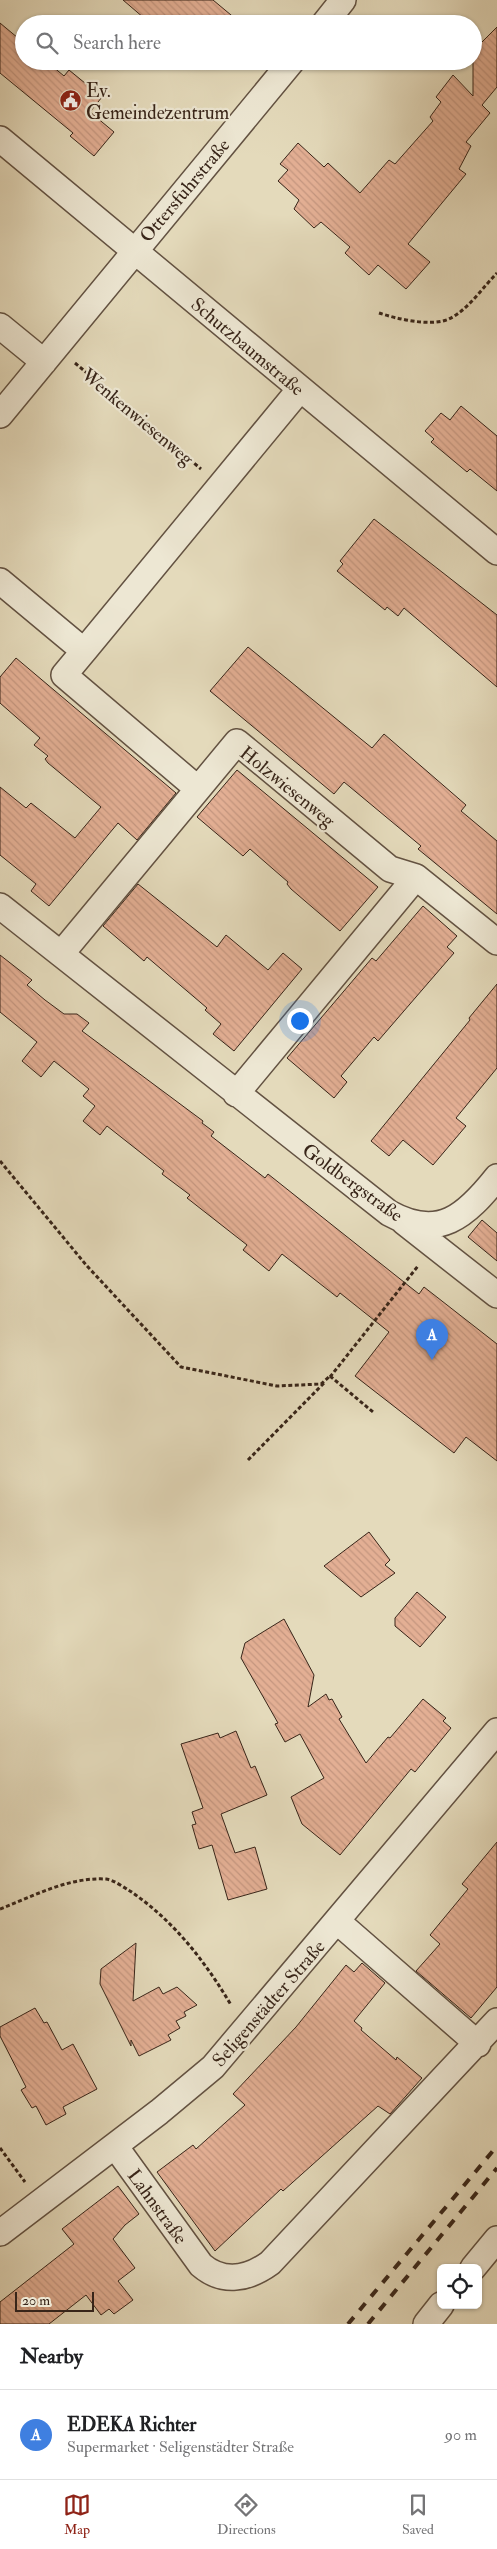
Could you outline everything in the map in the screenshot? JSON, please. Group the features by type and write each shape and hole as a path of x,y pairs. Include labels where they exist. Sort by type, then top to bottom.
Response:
{"street":[{"path":"331,15 343,0"},
{"name":"Ottersfuhrstraße","path":"134,250 284,70"},
{"name":"Schutzbaumstraße","path":"0,139 134,250 286,364 300,389 497,552"},
{"path":"0,415 134,250"},
{"path":"0,326 50,354"},
{"path":"61,954 198,789 64,675 300,389"},
{"path":"0,581 84,651"},
{"name":"Holzwiesenweg","path":"198,789 237,742 390,869 416,877 497,942"},
{"path":"236,1094 416,877"},
{"name":"Goldbergstraße","path":"0,906 236,1094 389,1213 404,1222 433,1225 452,1220 477,1202 497,1177"},
{"path":"404,1222 497,1295"},
{"name":"Seligenstädter Straße","path":"0,2234 194,2085 246,2030 497,1731"},
{"path":"338,1922 478,2044 497,2021"},
{"name":"Lahnstraße","path":"115,2146 202,2265 210,2273 234,2278 252,2274 270,2263 478,2044"},
{"path":"476,2264 497,2238"},
{"path":"426,2324 438,2309"}],"path":[{"path":"379,313 399,320 447,320 466,305 497,273"},
{"name":"Wenkenwiesenweg","path":"50,354 221,486"},
{"path":"0,1161 86,1266 181,1367 277,1386 321,1384 330,1376"},
{"path":"248,1460 330,1376 434,1246"},
{"path":"330,1376 373,1412"},
{"path":"0,1909 64,1884 99,1880 109,1880 116,1883 149,1904 188,1943 215,1978 246,2030"},
{"path":"0,2148 41,2202"}],"building":[{"path":"123,0 213,0 231,15 140,15"},
{"path":"0,23 15,36 15,70 57,70 64,76 69,70 102,97 90,112 114,132 94,156 70,136 73,133 0,73"},
{"path":"497,27 497,87 482,105 490,113 466,142 471,146 459,169 466,174 408,244 430,262 406,289 378,265 369,275 345,253 350,247 321,222 314,228 294,209 299,200 278,181 288,170 280,164 298,143 324,167 328,163 360,193 389,160 395,164 433,121 430,117 441,102 436,97 453,75 473,96 473,70 482,70 482,42"},
{"path":"461,406 497,436 497,491 470,469 467,472 431,442 434,439 425,431 441,413 450,420"},
{"path":"374,519 497,615 497,687 404,608 398,616 387,607 385,610 337,571 343,564 340,561"},
{"path":"248,647 372,748 384,734 466,805 461,811 497,841 497,914 418,849 421,846 344,782 334,794 210,691"},
{"path":"16,658 176,793 137,840 118,823 49,906 31,891 36,884 0,855 0,787 26,808 31,803 75,838 101,807 48,763 45,759 48,756 34,745 40,738 0,703 0,677"},
{"path":"237,770 378,887 340,931 291,889 287,884 288,882 250,849 243,856 197,817"},
{"path":"138,884 217,947 226,935 268,970 283,953 302,969 234,1051 213,1034 221,1024 205,1010 207,1008 147,957 144,961 103,926"},
{"path":"423,906 457,936 447,947 454,953 378,1041 374,1037 341,1076 347,1082 334,1098 287,1058 372,958 376,961"},
{"path":"0,955 32,980 27,985 45,1000 64,1014 77,1014 89,1023 82,1031 203,1121 202,1123 214,1132 211,1136 265,1178 268,1174 419,1294 424,1287 497,1344 497,1461 466,1437 454,1453 355,1376 389,1332 340,1293 337,1297 282,1254 269,1271 243,1250 247,1245 187,1198 190,1195 162,1174 164,1171 107,1126 100,1135 83,1121 95,1106 83,1096 89,1089 54,1061 41,1077 22,1061 37,1042 0,1012"},
{"path":"497,984 497,1068 456,1118 466,1126 433,1165 403,1140 389,1156 371,1141"},
{"path":"482,1220 497,1233 497,1261 468,1237"},
{"path":"369,1532 390,1560 385,1565 395,1573 361,1597 324,1566"},
{"path":"417,1592 446,1617 420,1647 395,1626 395,1618"},
{"path":"284,1619 314,1675 308,1707 326,1694 329,1700 332,1699 342,1717 339,1719 366,1763 423,1699 446,1718 443,1721 451,1728 415,1772 411,1769 340,1855 302,1824 291,1797 324,1778 300,1734 285,1742 275,1724 278,1723 241,1658 245,1643"},
{"path":"236,1731 251,1768 255,1766 267,1795 221,1814 235,1853 255,1847 267,1889 228,1900 212,1845 199,1849 192,1825 196,1824 192,1812 203,1808 181,1744 218,1733 220,1738"},
{"path":"497,1842 497,1987 471,2018 416,1971 440,1944 430,1935 468,1889 462,1884"},
{"path":"136,1943 133,2001 159,1987 163,1994 177,1987 197,2005 184,2012 186,2016 176,2021 180,2028 168,2035 171,2040 139,2056 131,2040 131,2046 100,1984 101,1969"},
{"path":"362,1963 385,1983 354,2021 362,2028 361,2030 396,2060 397,2057 422,2078 390,2114 378,2106 283,2191 281,2189 215,2251 157,2172 193,2145 196,2149 245,2105 233,2094 296,2027 346,1965 354,1972"},
{"path":"35,2008 44,2023 47,2022 62,2050 73,2044 97,2089 63,2107 66,2114 46,2125 36,2106 32,2108 21,2090 26,2087 0,2036 0,2027"},
{"path":"118,2186 139,2214 125,2225 113,2239 135,2268 118,2281 133,2300 114,2314 109,2309 101,2315 86,2295 49,2324 0,2324 0,2302 74,2244 62,2229"}],"railway":[{"path":"348,2324 497,2146"},
{"path":"368,2324 497,2168"}],"place":[{"name":"Ev. Gemeindezentrum","path":"70,101"},
{"name":"EDEKA Richter","path":"432,1360"}]}
